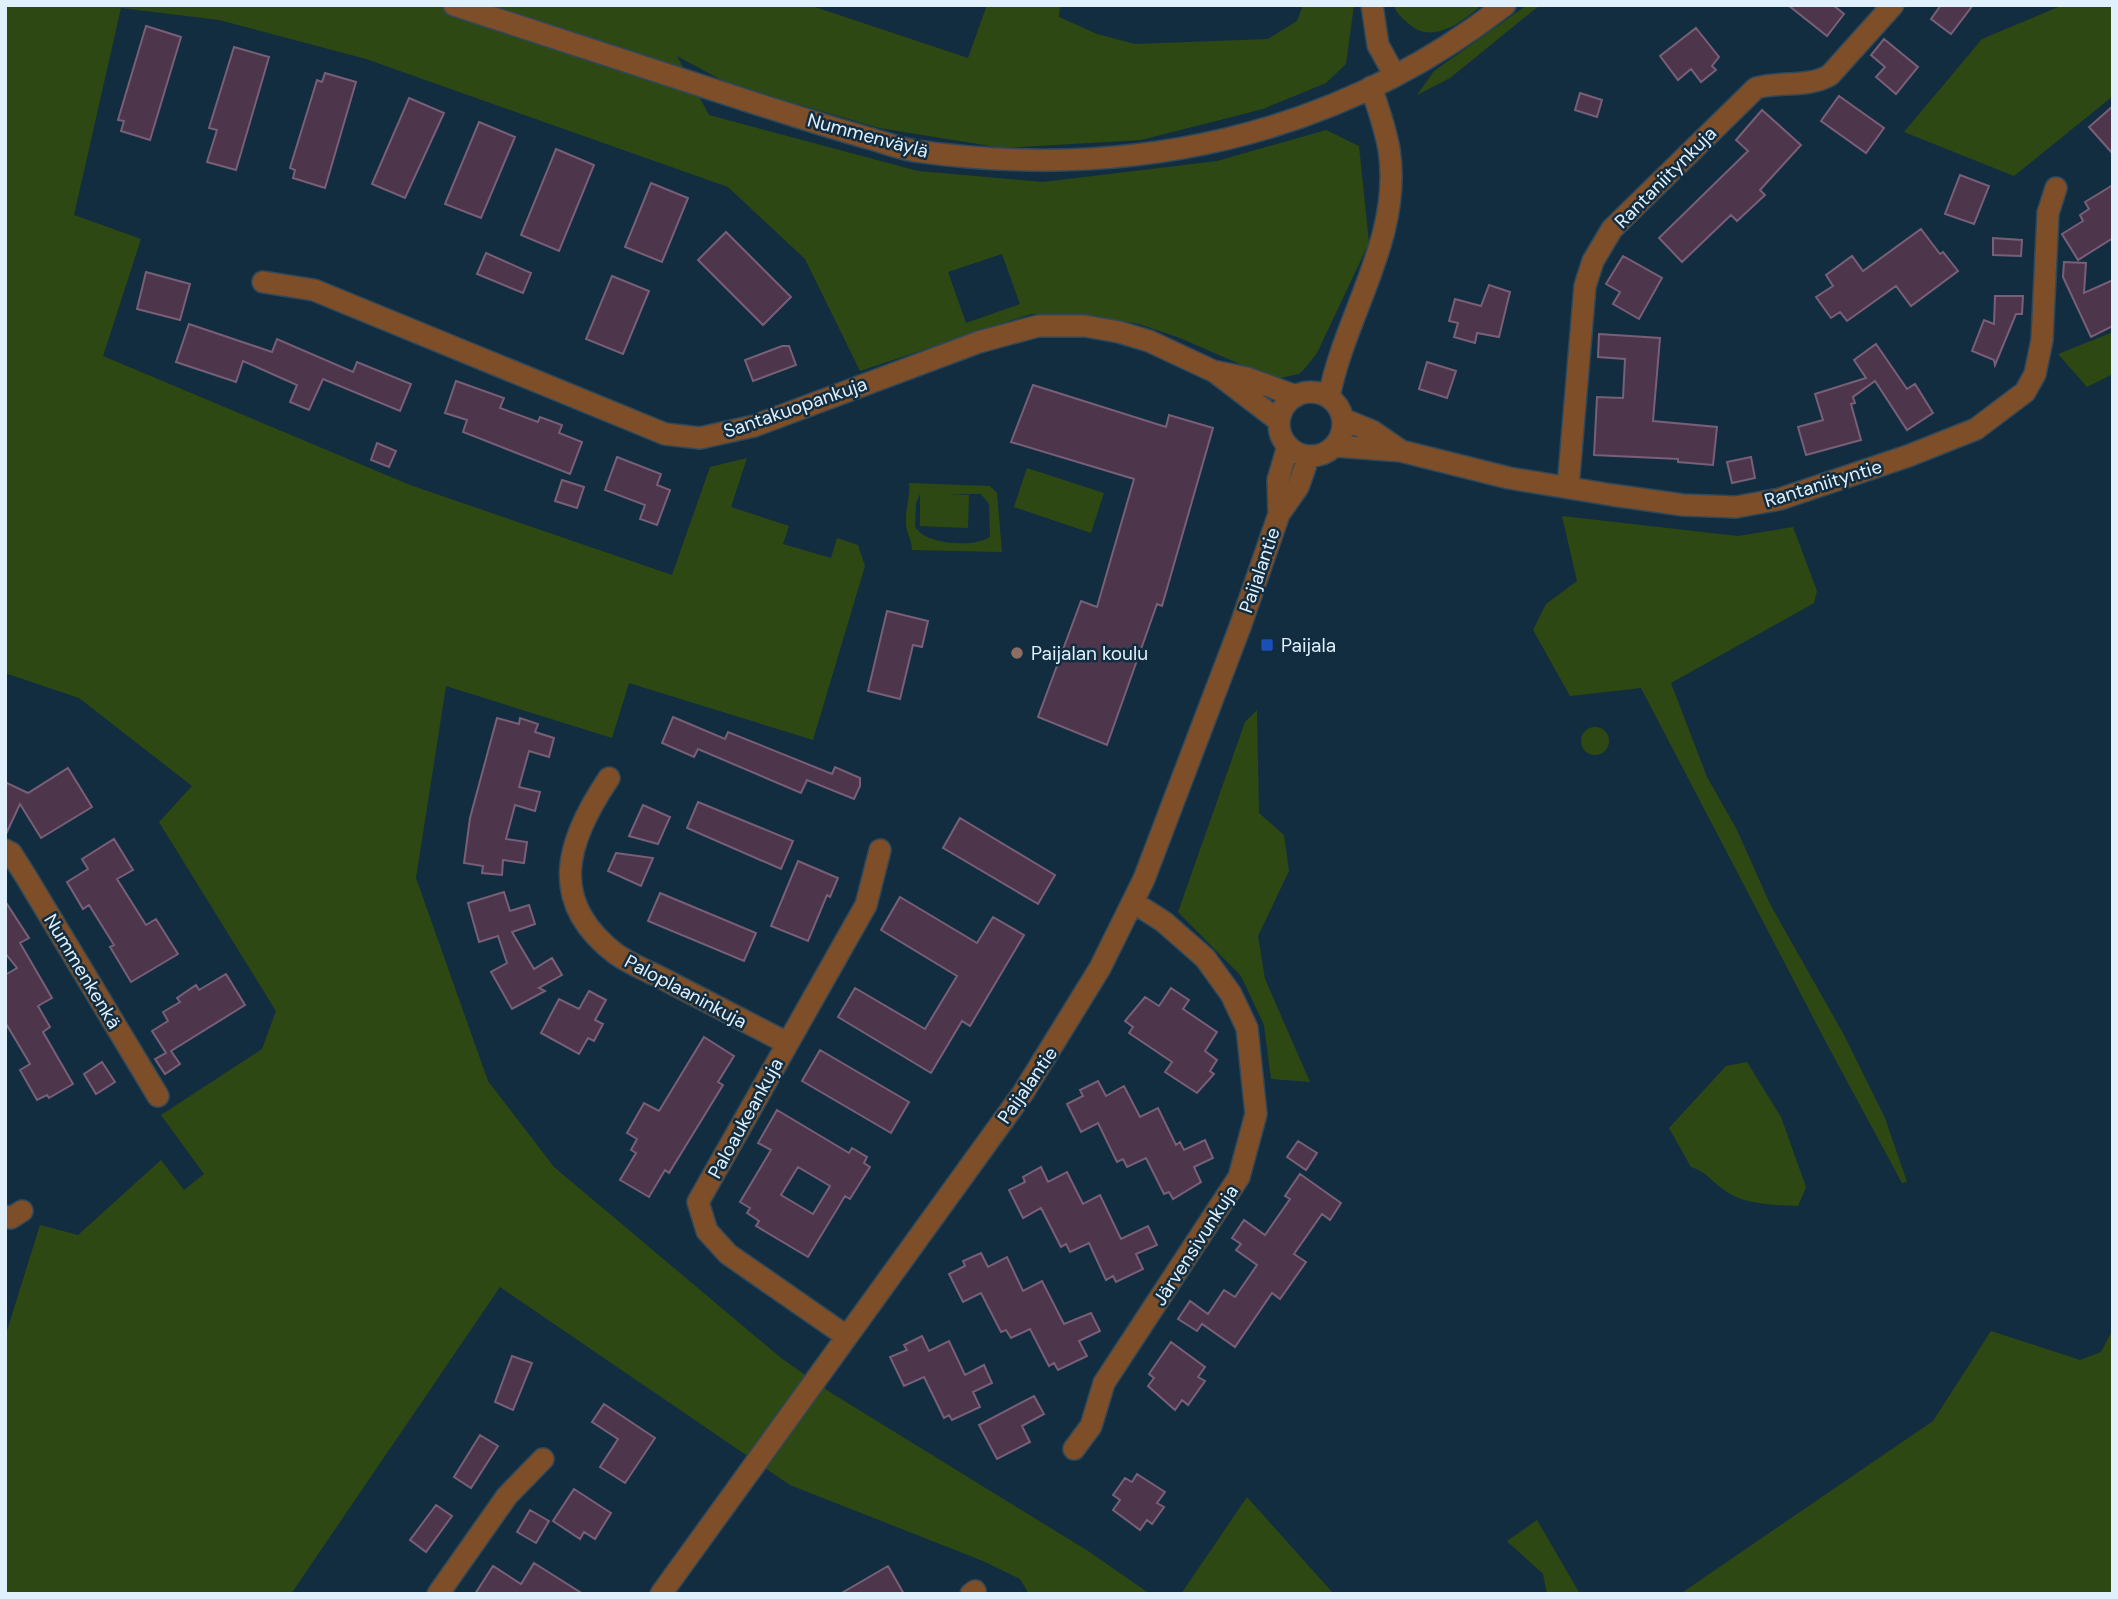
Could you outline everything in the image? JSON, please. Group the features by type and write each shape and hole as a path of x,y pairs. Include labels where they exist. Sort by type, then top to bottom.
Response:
{"street":[{"name":"Nummenväylä","path":"454,5 811,122 913,151 1022,161 1090,161 1153,155 1223,140 1306,116 1371,87"},
{"path":"1372,5 1378,44 1395,76"},
{"path":"1311,395 1341,411 1343,419 1340,438 1335,446 1328,452 1309,456 1288,446 1280,430 1282,411 1311,395 1336,359 1381,246 1389,211 1389,151 1371,87 1395,76 1505,5"},
{"name":"Rantaniitynkuja","path":"1568,487 1585,286 1592,261 1612,229 1756,88 1771,84 1818,82 1830,75 1893,5"},
{"name":"Rantaniityntie","path":"1335,446 1401,451 1509,478 1683,505 1736,507 1780,499 1908,456 1976,429 2025,392 2035,374 2042,340 2048,213 2056,188"},
{"name":"Santakuopankuja","path":"263,282 314,290 665,434 700,438 754,426 979,342 1038,326 1085,326 1149,341 1213,371 1279,421"},
{"name":"Santakuopankuja","path":"1213,371 1311,395"},
{"name":"Rantaniityntie","path":"1343,419 1372,431 1401,451"},
{"name":"Paijalantie","path":"1279,514 1278,480 1288,446"},
{"name":"Paijalantie","path":"662,1594 1023,1093 1100,968 1133,902 1191,758 1279,514 1298,486 1309,456"},
{"name":"Paloplaaninkuja","path":"610,778 584,816 571,858 571,893 587,925 617,955 787,1043"},
{"name":"Nummenkenkä","path":"5,850 11,853 25,875 158,1096"},
{"name":"Paloaukeankuja","path":"846,1336 728,1254 707,1231 698,1202 866,905 880,850"},
{"name":"Järvensivunkuja","path":"1074,1449 1091,1426 1104,1383 1239,1177 1256,1114 1247,1028 1231,994 1205,958 1164,922 1133,902"},
{"path":"438,1594 508,1496 543,1459"}],"green space":[{"path":"5,5 809,5 968,58 987,5 1060,5 1059,17 1097,34 1135,44 1268,39 1297,21 1303,5 1354,5 1346,64 1326,83 1263,109 1141,140 1003,148 879,128 729,84 677,56 709,115 918,171 1043,182 1217,161 1326,130 1359,146 1369,243 1317,353 1299,374 1280,378 1267,376 1180,338 1139,324 1093,316 1031,314 860,371 805,259 728,187 366,59 219,20 121,8 74,215 141,239 103,356 410,485 672,575 710,467 747,458 731,507 789,526 783,544 831,558 837,538 858,545 865,566 813,740 629,683 612,738 446,686 416,878 488,1081 554,1167 781,1358 833,1394 1088,1551 1150,1594 1029,1594 1020,1579 983,1561 790,1485 500,1287 291,1594 5,1594 5,1337 40,1225 78,1235 161,1160 184,1190 204,1174 161,1115 262,1049 276,1011 159,822 192,786 79,698 5,673","holes":["1002,254 1020,304 966,323 948,272"]},
{"path":"1394,5 1482,5 1446,29 1426,32 1417,30 1406,21"},
{"path":"1527,5 1540,5 1450,78 1417,95 1434,71"},
{"path":"2063,5 2113,5 2113,96 2014,176 1904,132 1982,39"},
{"path":"2113,332 2113,374 2087,387 2058,354"},
{"path":"1027,468 1104,493 1091,533 1014,507"},
{"path":"909,483 990,486 997,493 1002,552 912,550 906,523","holes":["920,494 920,526 968,528 969,495 947,494 981,494 989,504 990,537 983,540 950,543 938,541 920,532 915,526 916,503"]},
{"path":"1562,516 1738,536 1793,527 1817,591 1814,603 1671,683 1707,777 1737,830 1770,904 1844,1035 1885,1118 1907,1182 1902,1183 1828,1046 1641,688 1570,696 1533,630 1546,604 1577,581"},
{"path":"1257,710 1259,813 1284,835 1289,871 1258,936 1265,979 1310,1082 1271,1079 1264,1025 1241,976 1178,912 1245,722"},
{"path":"1595,727 1605,731 1609,741 1605,751 1595,755 1585,751 1581,741 1585,731"},
{"path":"1747,1062 1781,1117 1806,1187 1798,1206 1752,1202 1727,1192 1701,1171 1691,1167 1669,1128 1726,1066"},
{"path":"2113,1329 2113,1594 1680,1594 1933,1421 1991,1331 2080,1360 2101,1352"},
{"path":"1247,1497 1332,1592 1334,1594 1181,1594"},
{"path":"1537,1520 1580,1594 1547,1594 1543,1574 1507,1541"}],"building":[{"path":"1788,5 1833,5 1844,14 1827,36"},
{"path":"1941,5 1973,5 1951,34 1931,19"},
{"path":"146,26 181,37 150,140 121,131 124,121 118,120"},
{"path":"1696,28 1719,57 1712,66 1716,70 1701,82 1691,69 1678,80 1660,56"},
{"path":"1884,39 1918,67 1896,94 1876,77 1885,67 1871,55"},
{"path":"234,47 269,57 236,170 207,162 217,130 209,128"},
{"path":"325,73 356,82 325,188 293,178 295,170 290,168 317,80 322,82"},
{"path":"1580,93 1602,100 1597,117 1575,110"},
{"path":"1839,96 1884,128 1866,153 1821,121"},
{"path":"409,98 444,113 405,198 372,184"},
{"path":"2113,106 2113,154 2089,127"},
{"path":"1762,110 1801,145 1760,190 1765,195 1737,221 1731,215 1682,262 1659,238 1748,151 1736,140"},
{"path":"479,122 515,137 481,218 445,204"},
{"path":"556,149 594,165 559,251 521,235"},
{"path":"1960,175 1989,186 1974,224 1945,214"},
{"path":"651,183 688,198 662,262 625,247"},
{"path":"2113,185 2113,238 2078,260 2062,234 2083,221 2080,215 2089,209 2085,202"},
{"path":"1921,229 1940,254 1943,252 1958,271 1911,306 1896,286 1847,321 1840,312 1831,318 1816,297 1833,286 1826,275 1852,256 1863,271"},
{"path":"726,232 791,297 763,325 698,260"},
{"path":"1993,238 2022,240 2021,256 1993,255"},
{"path":"486,253 531,273 523,293 477,274"},
{"path":"1623,256 1662,278 1639,319 1613,304 1620,292 1606,284"},
{"path":"2064,262 2086,263 2084,293 2113,280 2113,326 2091,337 2063,277"},
{"path":"146,272 190,284 180,320 137,309"},
{"path":"612,276 649,291 623,354 586,339"},
{"path":"1489,285 1510,292 1499,337 1477,333 1475,343 1454,337 1458,323 1449,321 1455,299 1481,306"},
{"path":"1995,296 2023,296 2022,314 2016,314 1995,365 1994,360 1972,351 1984,320 1994,324"},
{"path":"189,324 272,352 277,339 353,372 357,362 411,384 400,411 323,379 309,410 290,402 297,385 243,361 236,382 176,362"},
{"path":"1599,334 1660,338 1653,421 1717,427 1713,465 1678,462 1678,459 1594,455 1597,397 1623,398 1625,359 1598,357"},
{"path":"1876,344 1907,389 1915,384 1933,413 1907,430 1875,381 1853,397 1855,403 1851,404 1861,440 1806,455 1798,427 1823,420 1815,394 1866,378 1854,360"},
{"path":"782,346 789,346 796,365 753,381 745,360"},
{"path":"1427,362 1456,371 1447,398 1419,389"},
{"path":"456,381 504,398 500,408 538,422 540,417 562,425 559,433 582,442 570,474 463,432 467,420 445,413"},
{"path":"1033,385 1166,427 1169,415 1213,428 1162,606 1157,604 1107,745 1038,717 1081,601 1097,607 1134,479 1011,442"},
{"path":"377,443 396,451 389,467 371,460"},
{"path":"617,457 661,474 657,485 670,490 657,525 640,519 645,505 605,490"},
{"path":"1751,457 1755,478 1732,483 1727,462"},
{"path":"562,480 584,487 577,508 555,501"},
{"path":"887,611 928,621 922,647 913,645 900,699 868,691"},
{"path":"673,717 725,739 728,732 832,774 835,767 860,778 860,786 854,799 807,780 801,793 698,749 694,757 662,743"},
{"path":"497,718 519,724 520,718 538,724 535,732 554,738 549,757 529,751 519,787 540,792 535,811 515,805 506,839 527,842 524,863 503,860 502,875 482,873 483,866 464,863 470,818"},
{"path":"68,768 92,807 41,838 20,804 5,836 5,782 28,793"},
{"path":"698,802 793,841 781,869 687,828"},
{"path":"643,805 670,817 658,844 629,836"},
{"path":"960,818 1055,875 1038,904 943,848"},
{"path":"114,839 133,870 117,879 146,925 156,919 178,954 131,982 110,947 114,945 89,905 83,909 67,882 88,869 82,859"},
{"path":"616,853 653,858 641,886 608,871"},
{"path":"798,861 838,878 830,897 827,895 808,941 771,926"},
{"path":"504,892 510,911 529,905 535,924 512,932 534,969 552,958 562,975 539,988 545,991 512,1009 491,972 507,963 498,936 479,942 468,903"},
{"path":"660,893 756,933 744,961 648,921"},
{"path":"900,897 977,943 993,917 1024,935 970,1026 962,1021 931,1073 838,1017 855,988 925,1029 957,976 881,930"},
{"path":"5,901 29,938 20,943 52,998 38,1006 50,1027 43,1032 73,1084 49,1098 47,1095 37,1100 20,1070 30,1064 5,1022 5,975 17,968 5,953"},
{"path":"226,974 245,1005 171,1051 180,1064 165,1074 155,1059 166,1053 152,1031 168,1021 163,1012 180,1002 177,998 196,985 199,990"},
{"path":"1171,988 1189,1000 1183,1009 1217,1032 1205,1051 1217,1060 1210,1071 1214,1074 1197,1093 1165,1072 1172,1062 1129,1033 1133,1027 1125,1021 1145,997 1159,1006"},
{"path":"589,991 606,1000 595,1020 603,1024 594,1041 588,1038 579,1054 541,1033 559,999 579,1009"},
{"path":"704,1037 734,1056 718,1082 723,1085 669,1173 665,1170 649,1197 620,1180 636,1153 631,1150 637,1139 627,1133 644,1103 659,1111"},
{"path":"820,1050 909,1102 891,1133 802,1081"},
{"path":"102,1062 115,1082 96,1094 84,1074"},
{"path":"1098,1081 1106,1096 1124,1086 1140,1117 1158,1108 1176,1145 1180,1142 1184,1150 1205,1140 1213,1158 1194,1167 1201,1182 1173,1199 1169,1192 1164,1194 1146,1158 1127,1167 1123,1159 1117,1162 1098,1123 1081,1132 1067,1104 1083,1096 1080,1090"},
{"path":"777,1110 849,1153 852,1148 867,1157 864,1163 870,1167 850,1199 845,1196 808,1257 756,1226 759,1221 747,1213 750,1208 740,1202 771,1150 758,1143","holes":["798,1167 830,1186 813,1214 781,1195"]},
{"path":"1298,1141 1317,1153 1306,1170 1287,1157"},
{"path":"1041,1167 1048,1182 1067,1172 1083,1204 1100,1195 1121,1239 1148,1226 1157,1245 1136,1254 1143,1269 1116,1282 1113,1276 1106,1280 1089,1243 1070,1252 1066,1244 1061,1247 1041,1208 1023,1218 1009,1190 1025,1182 1023,1177"},
{"path":"1300,1174 1341,1203 1330,1220 1322,1214 1294,1254 1306,1262 1280,1299 1272,1293 1235,1347 1202,1324 1197,1331 1178,1319 1190,1301 1208,1314 1224,1290 1235,1297 1257,1265 1236,1250 1241,1244 1232,1238 1244,1220 1265,1235 1290,1199 1285,1196"},
{"path":"981,1253 988,1267 1007,1257 1023,1291 1042,1281 1064,1324 1091,1313 1100,1331 1079,1341 1087,1356 1058,1370 1054,1363 1049,1366 1030,1329 1011,1338 1006,1330 1001,1332 981,1293 963,1302 949,1274 965,1266 963,1261"},
{"path":"922,1336 929,1351 949,1341 965,1375 984,1365 992,1383 973,1392 980,1407 952,1420 949,1415 944,1418 924,1377 904,1386 890,1357 907,1350 904,1345"},
{"path":"1171,1342 1205,1367 1198,1377 1205,1381 1188,1405 1182,1400 1175,1410 1148,1386 1154,1378 1149,1374"},
{"path":"512,1356 532,1363 513,1410 495,1402"},
{"path":"1034,1396 1044,1414 1022,1426 1030,1442 997,1459 979,1425"},
{"path":"604,1404 655,1438 625,1483 600,1467 618,1439 592,1422"},
{"path":"480,1435 498,1446 471,1488 454,1477"},
{"path":"1137,1474 1165,1492 1157,1503 1164,1507 1152,1524 1147,1520 1140,1530 1113,1510 1120,1500 1113,1495 1125,1478 1132,1482"},
{"path":"574,1489 611,1513 595,1539 584,1532 580,1539 553,1521"},
{"path":"436,1505 452,1516 426,1552 410,1540"},
{"path":"530,1510 549,1521 536,1543 517,1532"},
{"path":"534,1563 583,1594 475,1594 493,1566 521,1584"},
{"path":"888,1566 904,1594 840,1594"}],"place":[{"name":"Paijala","path":"1267,645"},
{"name":"Paijalan koulu","path":"1017,653"}]}
